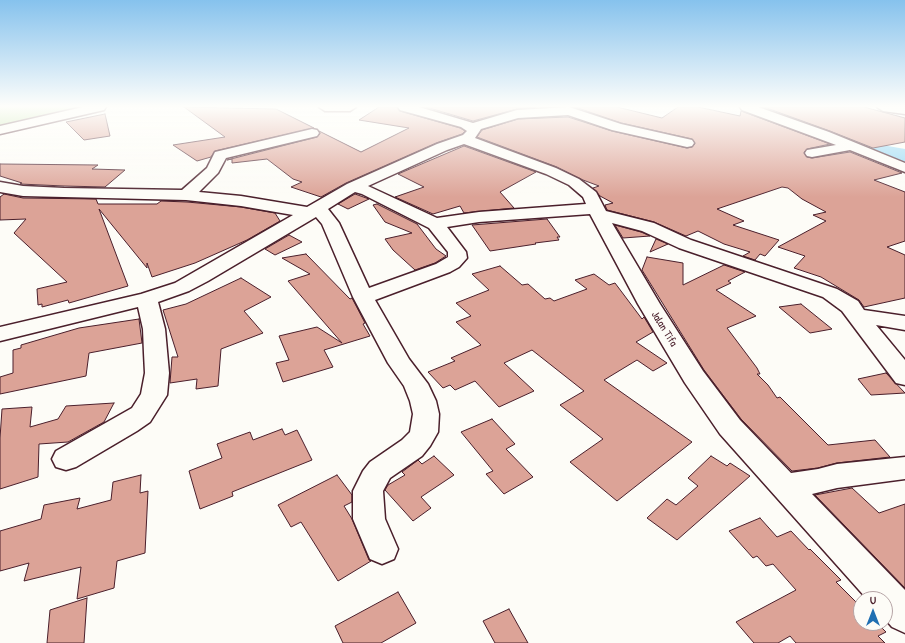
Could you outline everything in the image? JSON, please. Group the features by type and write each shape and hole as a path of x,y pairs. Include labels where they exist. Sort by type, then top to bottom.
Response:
{"main road":[{"path":"186,195 213,170 220,155 295,137"},
{"path":"0,334 147,299 182,286 201,277 354,187 462,137"},
{"name":"Jalan Tifa","path":"470,137 470,141 551,171 574,182 590,195 649,304 694,377 730,427 905,615"},
{"path":"632,137 646,143"},
{"path":"642,137 687,143"},
{"path":"827,137 905,168"},
{"path":"812,153 851,146"},
{"path":"0,187 23,191 186,195 314,210 330,223 363,297 400,363 416,384 423,401 426,414 424,432 420,439 412,448 380,470 373,479 368,491 369,519 382,549"},
{"path":"354,187 368,191 436,224 457,252 457,258 452,263 363,297"},
{"path":"273,206 286,227"},
{"path":"436,224 479,217 598,212 641,225 685,244 830,293 850,306 905,377"},
{"path":"66,459 141,415 154,395 157,373 156,353 154,329 147,299"},
{"path":"856,315 905,323"},
{"path":"784,486 818,481 837,476 905,468"}],"building":[{"path":"81,137 103,137 84,140"},
{"path":"225,137 275,137 215,151 211,157 197,161 173,145"},
{"path":"317,137 331,137 361,152 391,137 453,137 436,143 346,183 321,197 291,187 302,182 293,179 267,159 232,163 232,159 227,160"},
{"path":"477,137 638,137 687,148 692,147 695,144 692,139 683,137 811,137 830,144 807,149 804,152 807,157 812,158 850,152 902,173 874,180 905,192 905,241 887,247 905,255 905,298 864,307 859,300 821,277 794,268 805,256 778,247 826,221 813,215 826,212 802,199 788,188 782,187 717,209 744,221 733,225 779,240 765,256 760,254 755,260 743,256 750,252 724,244 698,231 686,236 654,222 607,210 605,205 613,203 600,196 593,188 599,186 557,167"},
{"path":"845,137 905,137 905,142 873,148"},
{"path":"464,146 536,172 500,192 514,208 464,213 460,206 433,214 395,197 424,187 398,174"},
{"path":"0,164 98,165 92,169 125,170 105,187 20,184 22,183 0,176"},
{"path":"4,194 23,198 96,199 98,204 157,204 161,201 241,207 275,213 280,221 247,240 195,263 152,277 147,263 147,268 99,209 128,286 69,303 68,300 42,307 42,304 38,305 37,289 67,282 14,233 26,219 0,220 0,197"},
{"path":"355,194 369,199 348,209 338,204"},
{"path":"377,204 417,224 436,249 446,256 435,263 415,270 393,250 385,239 412,233 385,222 373,205"},
{"path":"547,219 560,237 557,237 559,240 490,251 472,225"},
{"path":"615,225 641,232 650,236 623,238"},
{"path":"289,235 302,242 275,255 265,249"},
{"path":"656,239 668,244 650,252"},
{"path":"306,254 350,299 352,298 370,336 324,350 333,367 283,382 276,363 289,360 279,336 317,327 342,343 288,281 310,274 282,258"},
{"path":"647,257 683,263 683,285 724,265 745,272 728,281 731,283 716,290 756,316 727,328 757,368 760,374 757,374 768,385 777,398 780,397 828,445 875,440 890,457 837,463 818,468 792,471 741,419 704,370 642,270"},
{"path":"500,266 522,285 528,284 545,299 550,298 554,301 587,289 575,280 594,274 609,285 615,283 642,319 644,317 653,332 636,342 667,363 653,371 637,360 604,380 692,442 617,501 570,462 603,439 560,405 584,391 532,350 504,363 534,391 499,407 475,381 455,390 450,385 443,388 428,372 455,361 451,358 481,345 456,322 471,316 456,303 489,290 472,274"},
{"path":"241,278 271,297 244,311 263,333 221,349 218,386 196,389 197,379 170,383 172,357 178,357 163,310 186,304"},
{"path":"801,304 832,329 810,333 779,307"},
{"path":"139,319 142,343 89,353 86,376 0,394 0,377 13,373 13,350 21,348 21,345 79,328"},
{"path":"886,373 905,393 871,395 858,379"},
{"path":"114,403 104,422 68,442 39,444 38,477 0,489 0,438 2,409 32,407 30,427 58,419 66,406"},
{"path":"492,419 515,444 506,449 533,477 504,494 486,474 493,471 461,432"},
{"path":"282,429 285,435 297,430 312,460 232,492 233,496 200,509 189,471 222,458 217,444 250,432 253,440"},
{"path":"434,456 454,475 421,497 431,508 413,521 385,490 388,485 405,475 402,472 418,460 422,464"},
{"path":"711,456 727,466 730,463 750,476 677,540 647,518 667,499 676,505 698,486 688,478"},
{"path":"141,475 140,493 148,491 145,553 117,561 114,588 77,599 81,567 24,581 29,563 0,571 0,531 41,519 44,505 80,498 77,509 111,500 113,482"},
{"path":"337,475 352,495 352,502 344,506 352,519 369,560 371,561 338,581 301,522 291,527 278,505"},
{"path":"852,488 879,513 905,504 905,588 815,495"},
{"path":"760,518 777,537 791,531 841,580 836,582 853,599 853,631 885,631 886,632 878,636 885,643 796,643 790,636 778,643 754,643 736,622 796,590 773,564 766,566 757,556 753,558 729,531"},
{"path":"398,592 416,623 381,643 343,643 335,626"},
{"path":"87,598 84,643 47,643 50,610"},
{"path":"509,609 528,643 495,643 483,621"}],"waterway":[{"path":"846,137 883,152 905,156"}]}
